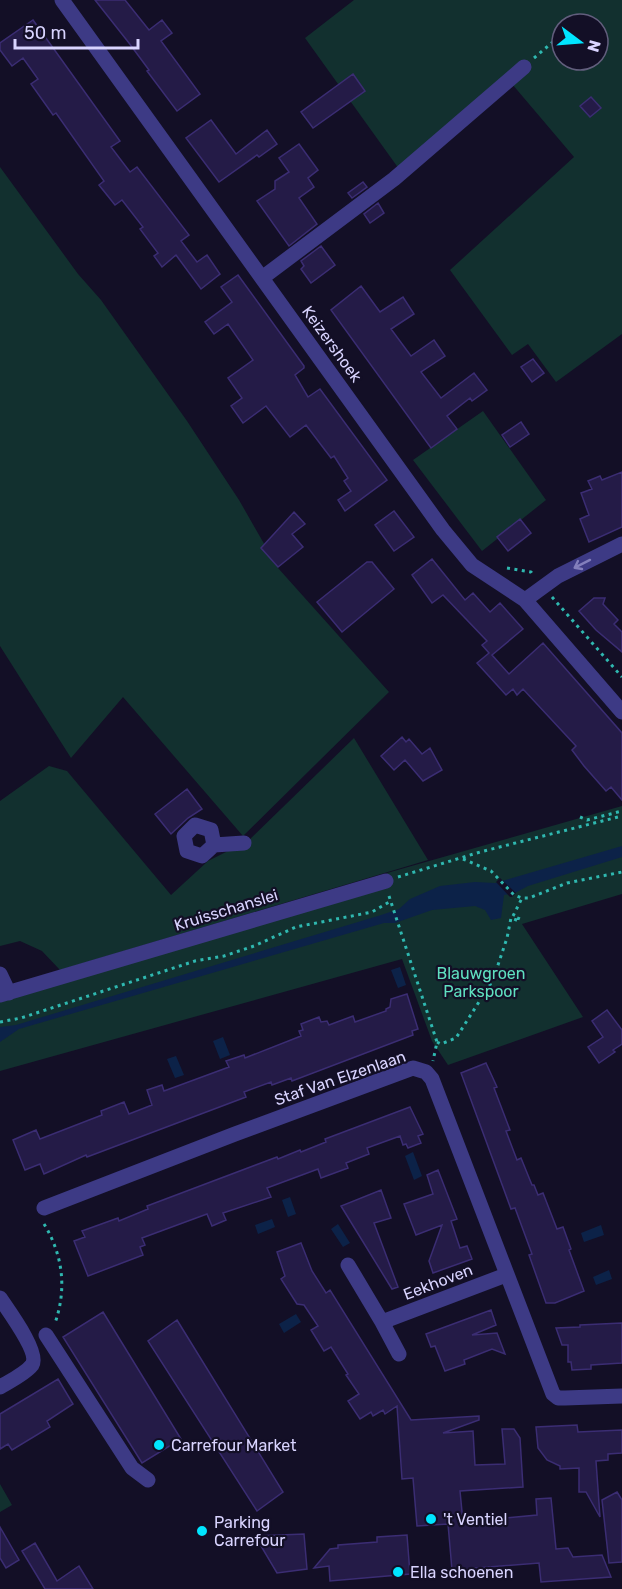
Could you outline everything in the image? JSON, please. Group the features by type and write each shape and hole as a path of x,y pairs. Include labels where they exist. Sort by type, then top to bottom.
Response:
{"street":[{"name":"Keizershoek","path":"62,0 443,530 472,565 525,600"},
{"path":"262,278 394,179 524,67"},
{"path":"622,544 558,576 525,600 622,712"},
{"path":"214,845 244,843"},
{"name":"Kruisschanslei","path":"4,994 386,881"},
{"path":"0,974 4,994"},
{"name":"Staf Van Elzenlaan","path":"44,1209 235,1134 413,1068 426,1072 432,1079 553,1394 558,1398 622,1396"},
{"path":"348,1264 399,1354"},
{"name":"Eekhoven","path":"382,1322 506,1275"},
{"path":"0,1298 30,1347 34,1358 34,1362 28,1369 0,1387"},
{"path":"46,1335 132,1468 148,1480"}],"path":[{"path":"524,67 550,44"},
{"path":"554,599 622,677"},
{"path":"580,817 587,820 622,811"},
{"path":"386,881 462,858 622,816"},
{"path":"462,858 491,871 514,895 522,898 529,898 567,884 622,872"},
{"path":"437,1042 441,1044 456,1038 494,980 511,918 519,921 520,919 513,916 522,898"},
{"path":"0,1022 21,1018 195,961 224,956 254,946 296,927 372,912 391,901 437,1042 435,1058 426,1072"},
{"path":"44,1209 36,1212 53,1239 62,1272 62,1305 52,1330 46,1335"}],"green space":[{"path":"354,0 622,0 622,334 556,382 528,344 512,355 450,270 574,157 507,78 399,169 305,38"},
{"path":"0,167 78,274 101,300 187,421 239,500 278,568 389,692 243,836 123,697 71,758 0,646"},
{"path":"483,411 546,500 482,551 413,460"},
{"path":"354,738 428,860 60,970 42,951 20,941 0,946 0,801 49,766 67,771 171,895 208,861 248,841"},
{"name":"Blauwgroen Parkspoor","path":"622,806 622,894 522,924 583,1017 448,1065 432,1041 402,959 0,1071 0,995 386,881 387,873"},
{"path":"0,1484 12,1505 0,1512"}],"water":[{"path":"622,846 622,857 504,895 501,918 491,920 485,910 475,906 432,910 395,923 384,923 19,1029 0,1042 0,1027 16,1025 378,916 399,909 410,899 440,886 475,882 495,883"},
{"path":"400,967 406,985 398,988 391,970"},
{"path":"223,1037 230,1055 220,1059 213,1041"},
{"path":"176,1056 184,1075 175,1078 167,1059"},
{"path":"413,1152 422,1176 414,1180 405,1156"},
{"path":"290,1197 296,1214 288,1217 282,1200"},
{"path":"272,1219 275,1227 258,1234 255,1225"},
{"path":"338,1224 350,1243 343,1247 331,1229"},
{"path":"601,1225 604,1235 584,1242 581,1233"},
{"path":"609,1270 612,1279 596,1285 593,1277"},
{"path":"296,1314 301,1322 284,1333 279,1324"}],"pier":[{"path":"500,878 516,893 512,897 496,882"}],"building":[{"path":"95,0 125,0 149,30 162,20 172,33 161,41 200,94 177,111 147,71 149,70"},
{"path":"33,20 120,141 111,147 130,172 137,167 189,235 181,241 197,262 207,255 220,274 201,289 176,255 162,267 154,256 158,253 140,229 143,227 122,200 115,205 99,185 104,181 56,113 53,115 31,84 38,79 23,58 12,66 0,50 0,43"},
{"path":"353,74 365,91 313,128 301,112"},
{"path":"591,97 601,108 590,117 580,106"},
{"path":"211,120 236,154 267,130 277,144 219,182 186,138"},
{"path":"299,144 318,170 308,178 314,187 299,198 317,224 289,246 257,201 275,189 275,181 289,172 279,158"},
{"path":"363,182 367,187 352,198 348,193"},
{"path":"378,203 384,213 370,223 364,214"},
{"path":"321,246 335,265 311,283 301,269 304,266 301,261"},
{"path":"238,275 304,366 295,375 308,397 320,389 387,480 345,511 338,500 351,491 344,481 348,478 334,456 331,458 306,425 290,437 266,406 243,423 231,406 242,398 228,378 253,360 228,324 214,334 205,322 232,302 221,287"},
{"path":"361,286 380,312 403,297 414,314 391,329 411,356 434,340 445,356 421,372 441,398 474,373 487,390 472,401 470,398 447,416 457,429 431,448 331,310"},
{"path":"533,359 544,373 532,382 521,367"},
{"path":"521,422 529,434 510,447 502,435"},
{"path":"622,472 622,527 589,542 580,519 589,515 581,493 592,489 588,481 600,476 602,480"},
{"path":"394,511 414,537 394,551 375,525"},
{"path":"294,512 305,524 292,534 303,547 278,567 261,548"},
{"path":"520,519 531,533 508,551 497,537"},
{"path":"432,559 465,600 473,593 490,612 500,603 523,629 492,655 509,674 543,643 622,733 622,800 611,787 606,791 572,750 576,746 523,689 517,695 513,689 506,695 477,663 489,653 482,645 487,641 443,595 432,603 412,575"},
{"path":"367,562 372,562 394,589 342,632 317,602"},
{"path":"594,598 605,598 603,604 618,620 614,624 622,632 622,652 596,630 579,611"},
{"path":"402,737 406,742 409,739 422,754 430,748 442,770 423,781 405,760 394,770 381,756"},
{"path":"187,789 202,809 171,834 155,814"},
{"path":"407,994 418,1029 412,1031 413,1035 292,1081 291,1078 272,1085 271,1082 244,1092 246,1097 87,1157 86,1155 44,1174 40,1164 25,1170 13,1140 36,1130 40,1139 102,1115 101,1111 124,1102 129,1114 152,1105 147,1090 162,1085 164,1091 229,1067 226,1061 244,1055 245,1058 301,1036 299,1031 303,1030 301,1024 319,1017 321,1022 327,1021 329,1025 353,1016 355,1022 386,1011 390,1007 391,999"},
{"path":"607,1010 622,1030 622,1044 599,1063 588,1047 603,1037 592,1021"},
{"path":"486,1063 497,1087 494,1088 510,1130 506,1131 517,1160 521,1158 538,1195 543,1193 557,1229 563,1227 584,1291 555,1303 546,1303 529,1255 532,1254 515,1208 511,1209 461,1073"},
{"path":"410,1107 423,1134 418,1136 421,1143 408,1148 406,1144 403,1145 400,1136 367,1148 369,1154 346,1163 348,1168 321,1178 318,1169 267,1188 271,1197 223,1213 226,1220 212,1226 207,1214 142,1238 145,1245 140,1247 143,1255 88,1276 74,1241 85,1237 82,1231 118,1218 119,1221 148,1209 147,1206 277,1157 278,1159 300,1150 301,1152 326,1142 325,1139"},
{"path":"438,1170 457,1219 451,1221 460,1248 467,1246 472,1259 433,1273 429,1261 442,1225 416,1235 404,1204 433,1194 427,1175"},
{"path":"381,1190 391,1218 374,1223 398,1287 392,1289 341,1206"},
{"path":"301,1243 312,1271 326,1293 330,1290 411,1420 479,1416 479,1420 443,1433 473,1431 475,1465 505,1464 502,1429 514,1429 520,1438 523,1487 460,1491 463,1522 537,1515 536,1499 551,1498 556,1549 568,1548 573,1557 602,1555 611,1577 541,1582 539,1563 452,1570 448,1524 417,1526 413,1478 402,1479 397,1406 385,1414 383,1410 373,1416 371,1412 360,1419 348,1401 359,1394 346,1375 348,1374 331,1347 324,1351 311,1330 318,1326 304,1305 297,1304 281,1279 285,1276 277,1252"},
{"path":"491,1310 496,1325 472,1335 497,1333 505,1354 492,1349 464,1360 465,1364 445,1371 435,1346 431,1347 426,1334"},
{"path":"103,1312 181,1439 142,1463 63,1337"},
{"path":"177,1320 283,1492 257,1511 148,1341"},
{"path":"622,1323 622,1363 591,1365 591,1369 572,1370 571,1362 568,1362 568,1345 562,1345 556,1328"},
{"path":"58,1379 73,1404 47,1421 50,1427 12,1450 8,1444 0,1449 0,1414"},
{"path":"577,1425 578,1432 622,1430 622,1453 608,1454 608,1460 596,1461 600,1517 586,1492 579,1492 579,1468 560,1469 560,1466 547,1460 538,1448 536,1427"},
{"path":"617,1492 622,1500 622,1562 609,1563 602,1500"},
{"path":"0,1527 19,1560 6,1568 0,1558"},
{"path":"304,1534 307,1569 277,1573 255,1536"},
{"path":"407,1535 410,1574 330,1581 329,1566 314,1568 330,1549 338,1548 338,1545 377,1542 377,1537"},
{"path":"35,1543 57,1581 79,1566 93,1589 45,1589 22,1551"}],"place":[{"name":"Carrefour Market","path":"159,1445"},
{"name":"'t Ventiel","path":"431,1519"},
{"name":"Parking Carrefour","path":"202,1531"},
{"name":"Ella schoenen","path":"398,1572"}]}
